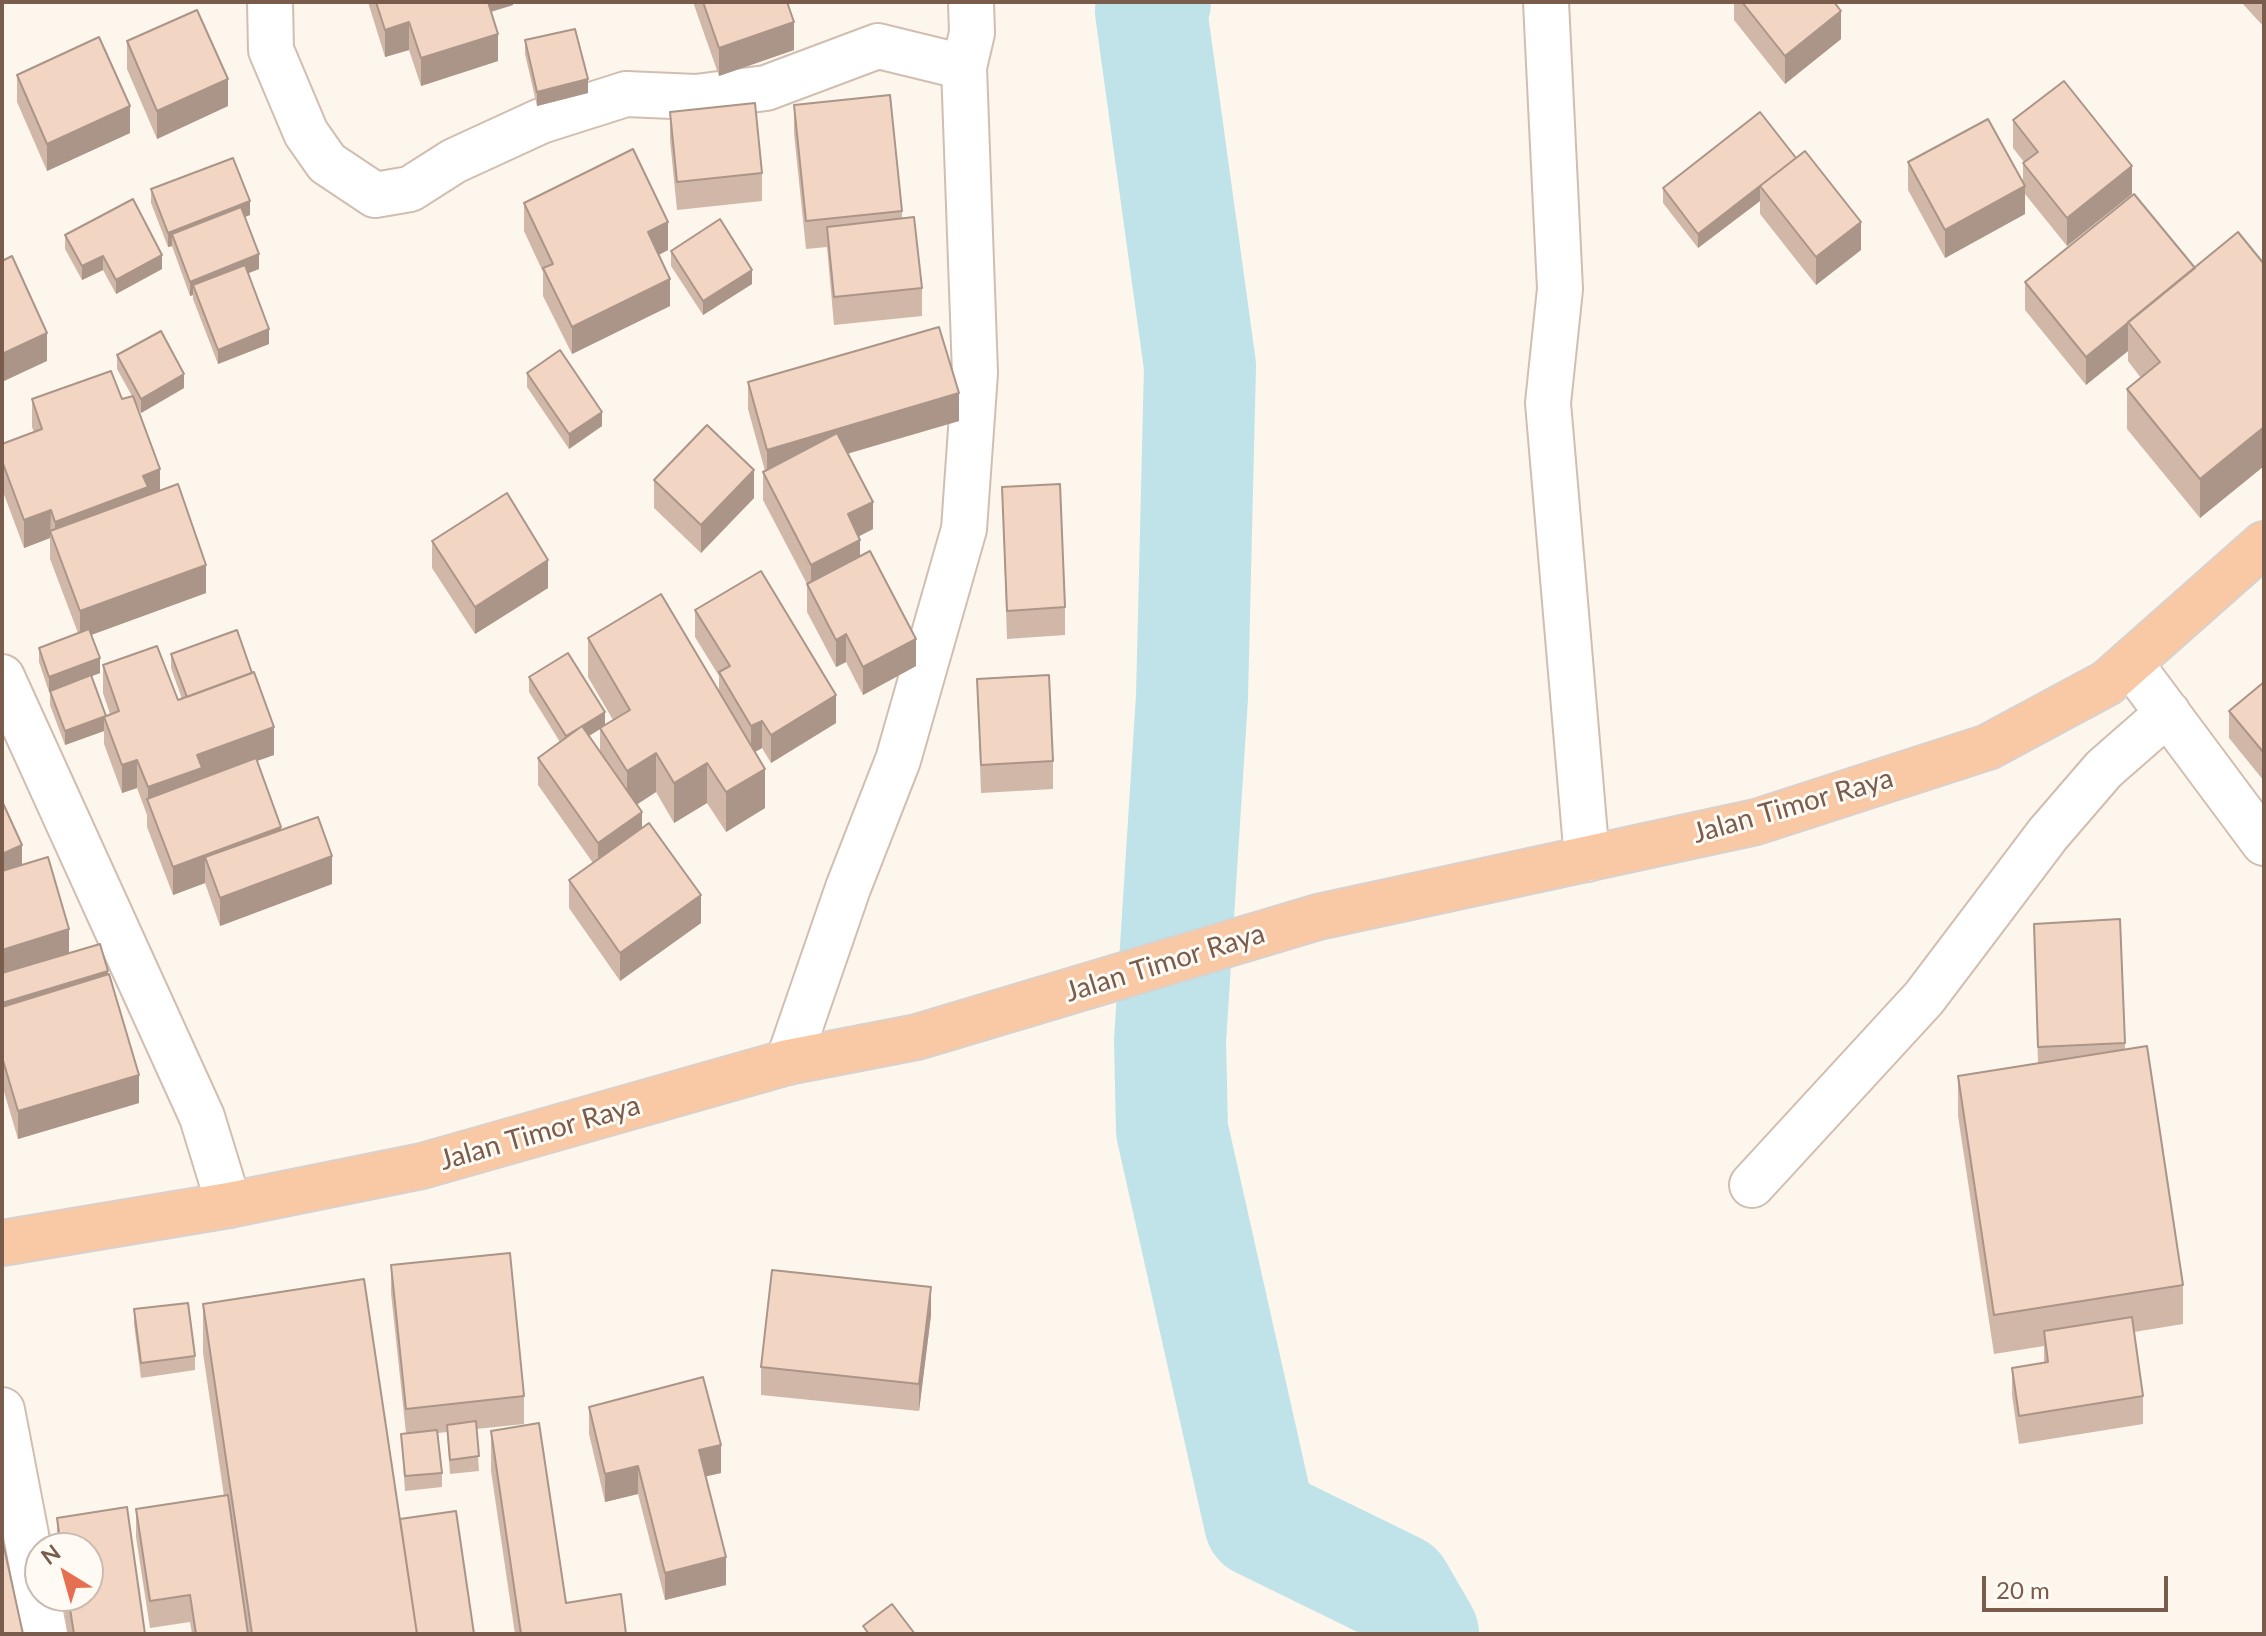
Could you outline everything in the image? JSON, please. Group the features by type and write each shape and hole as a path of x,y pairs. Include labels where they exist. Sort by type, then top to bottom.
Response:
{"highway":[{"name":"Jalan Timor Raya","path":"2,1243 229,1205 422,1166 788,1062 917,1037 1318,917 1756,822 1988,747 2107,683 2264,544"}],"street":[{"path":"270,2 271,50 306,133 327,163 375,195 410,189 454,161 541,121 626,94 696,97 766,88 878,46 964,67"},
{"path":"788,1062 848,888 898,760 964,529 975,373 964,67 972,33 971,2"},
{"path":"1546,2 1560,289 1548,403 1587,859"},
{"path":"2130,663 2264,843"},
{"path":"2,677 202,1117 229,1205"},
{"path":"1752,1185 1924,998 2048,834 2104,769 2168,713"},
{"path":"2,1410 45,1634"}],"building":[{"path":"376,2 488,2 498,34 421,58 409,22 385,30"},
{"path":"703,2 787,2 794,22 719,48"},
{"path":"1742,2 1834,2 1841,11 1785,56"},
{"path":"197,10 228,79 157,111 127,41"},
{"path":"575,29 588,79 537,92 525,40"},
{"path":"99,37 130,106 47,144 17,75"},
{"path":"2064,81 2132,166 2067,218 2023,163 2038,152 2013,120"},
{"path":"890,95 902,211 806,221 794,105"},
{"path":"755,103 762,173 677,182 670,112"},
{"path":"1760,112 1796,158 1698,234 1663,188"},
{"path":"1988,119 2025,186 1945,230 1908,162"},
{"path":"633,149 668,222 648,232 670,279 572,327 543,268 553,264 524,203"},
{"path":"1805,151 1861,222 1816,257 1760,186"},
{"path":"233,158 250,201 168,233 151,189"},
{"path":"2134,194 2195,268 2086,357 2025,282"},
{"path":"133,199 162,255 116,280 103,256 82,266 65,235"},
{"path":"241,207 259,254 190,282 172,234"},
{"path":"914,217 922,288 834,297 827,227"},
{"path":"720,219 752,270 703,301 671,251"},
{"path":"2238,232 2264,264 2264,427 2200,479 2127,389 2160,362 2128,322"},
{"path":"12,256 47,333 2,354 2,261"},
{"path":"245,265 269,329 218,350 193,285"},
{"path":"939,327 959,393 767,450 748,382"},
{"path":"161,331 184,374 141,399 117,355"},
{"path":"560,350 602,412 569,434 527,373"},
{"path":"111,371 122,399 133,396 160,469 143,476 148,487 55,522 51,510 24,520 2,461 2,444 42,429 32,399"},
{"path":"707,425 754,470 701,525 654,480"},
{"path":"837,433 873,502 848,514 860,540 811,565 763,472"},
{"path":"178,484 206,565 80,611 50,531"},
{"path":"1060,484 1065,607 1007,611 1002,487"},
{"path":"507,493 548,560 475,607 432,541"},
{"path":"870,551 916,639 863,667 846,634 836,640 807,584"},
{"path":"761,571 836,695 771,735 762,721 751,726 719,672 730,666 695,610"},
{"path":"661,594 765,769 726,792 707,763 674,783 656,753 627,771 600,728 630,710 588,638"},
{"path":"89,629 100,658 49,677 39,648"},
{"path":"237,630 252,673 187,697 171,654"},
{"path":"157,646 178,700 254,672 274,727 197,755 202,768 148,787 137,760 122,765 104,717 119,711 103,665"},
{"path":"568,653 605,712 566,736 529,677"},
{"path":"91,675 106,716 65,731 50,691"},
{"path":"1049,675 1053,761 981,765 977,679"},
{"path":"2264,682 2264,753 2229,711"},
{"path":"582,726 642,812 598,843 538,758"},
{"path":"256,758 281,827 173,867 147,799"},
{"path":"2,801 22,845 2,854"},
{"path":"318,817 332,856 220,898 205,857"},
{"path":"649,823 701,895 620,953 569,880"},
{"path":"48,857 69,929 2,950 2,871"},
{"path":"2120,919 2125,1043 2038,1047 2034,924"},
{"path":"100,944 108,971 2,1003 2,973"},
{"path":"109,974 139,1075 18,1111 2,1057 2,1007"},
{"path":"2147,1046 2183,1285 1994,1315 1958,1076"},
{"path":"510,1253 524,1396 406,1409 391,1265"},
{"path":"772,1270 931,1287 919,1384 761,1367"},
{"path":"364,1279 417,1634 252,1634 203,1304"},
{"path":"188,1303 195,1356 141,1363 134,1309"},
{"path":"2132,1317 2143,1396 2019,1416 2012,1368 2048,1362 2044,1331"},
{"path":"703,1377 721,1445 699,1450 726,1557 665,1573 638,1466 605,1474 589,1407"},
{"path":"476,1421 479,1456 450,1460 447,1425"},
{"path":"539,1423 566,1603 621,1594 626,1634 521,1634 491,1431"},
{"path":"437,1430 442,1473 405,1476 401,1434"},
{"path":"228,1495 248,1634 196,1634 190,1595 150,1601 136,1509"},
{"path":"127,1507 145,1634 74,1634 71,1612 104,1612 104,1532 59,1532 57,1518"},
{"path":"456,1511 474,1634 417,1634 400,1519"},
{"path":"2,1538 23,1634 2,1634"},
{"path":"892,1604 915,1634 869,1634 863,1626"}],"waterway":[{"path":"1155,2 1151,11 1200,366 1192,697 1170,1041 1172,1130 1260,1522 1397,1589 1423,1634"}]}
